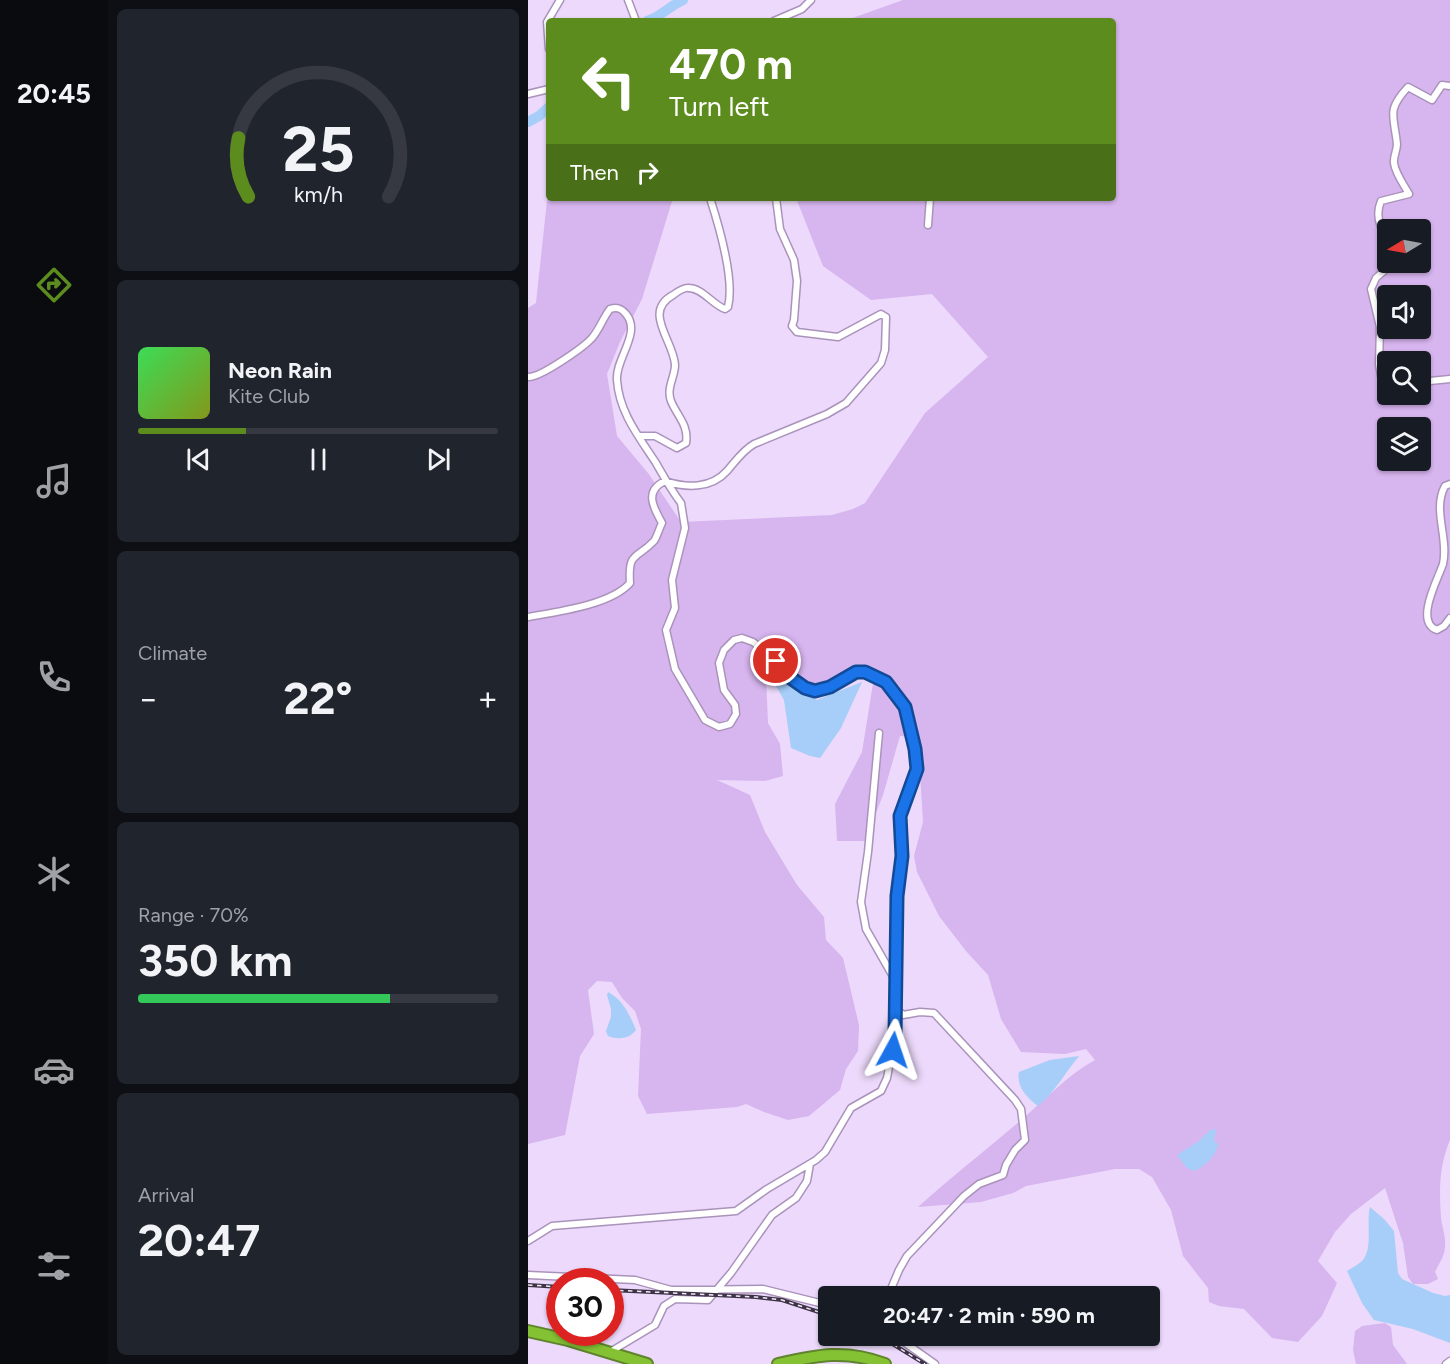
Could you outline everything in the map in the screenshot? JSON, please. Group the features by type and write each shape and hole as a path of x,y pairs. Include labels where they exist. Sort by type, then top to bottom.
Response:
{"highway":[{"path":"528,1331 568,1340 647,1364"},
{"path":"778,1364 833,1354 867,1358 885,1364"}],"street":[{"path":"549,18 560,0"},
{"path":"628,0 635,18"},
{"path":"781,18 802,9 811,0"},
{"path":"1379,219 1378,209 1381,201 1409,194 1394,163 1397,148 1392,115 1398,98 1408,87 1432,100 1442,84 1450,86"},
{"path":"528,94 546,91"},
{"path":"639,436 656,436 677,448 687,440 684,423 671,401 669,389 675,366 659,311 664,300 689,288 698,291 720,307 725,309 728,307 730,300 726,261 711,201"},
{"path":"528,617 599,601 625,589 630,583 629,568 634,555 655,540 662,524 651,497 656,485 665,481 679,486 701,486 716,481 726,473 744,450 754,444 827,414 846,403 881,363 887,328 886,317 881,314 838,337 797,332 792,326 797,281 794,260 780,229 776,201"},
{"path":"928,225 930,201"},
{"path":"1379,351 1380,327 1371,289 1376,278 1382,273"},
{"path":"528,377 545,372 586,344 594,336 610,309 619,308 630,320 631,331 616,378 623,406 631,425 681,503 684,513 685,528 672,580 675,608 666,630 675,669 705,720 719,727 730,724 736,714 735,705 724,690 719,663 724,650 731,643 742,638 768,652 788,676 805,688 815,691 830,687 856,672 865,672 886,682 905,707 915,749 917,769 900,816 902,856 897,896 895,1035 891,1065 881,1091 851,1108 825,1152 736,1211 552,1226 528,1241"},
{"path":"1431,381 1450,379"},
{"path":"1450,484 1445,486 1441,497 1444,560 1427,612 1432,629 1437,630 1444,626 1450,618"},
{"path":"879,733 861,902 866,929 895,981"},
{"path":"892,1286 907,1256 964,1196 979,1184 1003,1175 1010,1158 1025,1140 1021,1109 1015,1100 934,1013 920,1012 903,1015 895,1013"},
{"path":"608,1353 655,1325 664,1306 675,1299 708,1300 731,1273 772,1215 796,1198 807,1182 810,1164"},
{"path":"528,1275 635,1280 671,1290 763,1289 818,1303"},
{"path":"910,1346 935,1364"},
{"path":"1446,1364 1450,1361"}],"shaded area":[{"path":"903,0 1450,0 1450,1140 1441,1178 1441,1218 1445,1250 1435,1272 1438,1279 1428,1284 1413,1284 1408,1277 1403,1243 1385,1188 1351,1214 1335,1232 1318,1261 1337,1283 1322,1316 1298,1342 1272,1338 1244,1309 1219,1306 1209,1302 1208,1288 1183,1256 1171,1210 1152,1177 1139,1169 1115,1169 1026,1186 1013,1193 981,1202 918,1207 1065,1081 1095,1060 1086,1049 1065,1054 1021,1052 1001,1019 988,975 939,916 917,872 914,856 923,822 919,756 914,737 900,736 883,795 865,841 837,841 835,804 862,752 875,671 828,695 800,696 766,677 768,723 780,744 783,776 765,781 717,780 750,795 765,832 797,885 824,917 826,940 843,958 859,1025 858,1051 846,1069 840,1090 809,1116 788,1120 746,1104 737,1107 647,1114 638,1096 641,1029 635,1011 622,998 612,982 597,981 588,990 594,1034 580,1056 565,1135 528,1144 528,308 536,303 547,201 672,201 642,299 607,374 617,436 648,473 681,522 832,515 865,503 925,413 988,357 932,294 871,300 823,266 797,201 1116,201 1116,18 852,18"},
{"path":"1385,1323 1391,1327 1393,1345 1407,1364 1356,1364 1353,1350 1355,1331 1362,1326"}],"water":[{"path":"763,663 783,683 817,700 862,682 841,728 820,758 791,748 784,700"},
{"path":"608,992 621,1003 634,1024 636,1030 627,1037 608,1036 606,1031 611,1009"},
{"path":"1079,1056 1038,1106 1023,1091 1019,1082 1019,1072 1050,1060"},
{"path":"1216,1129 1214,1141 1218,1144 1212,1157 1197,1170 1193,1171 1186,1167 1177,1155 1199,1141 1210,1130"},
{"path":"1370,1207 1394,1231 1398,1273 1402,1279 1433,1293 1450,1295 1450,1343 1413,1329 1374,1320 1362,1303 1347,1271 1363,1260 1366,1255 1369,1242"}],"waterway":[{"path":"654,18 683,0"},
{"path":"528,122 546,110"}],"railway":[{"path":"528,1285 546,1286"},
{"path":"624,1291 756,1297 782,1300 818,1312"},
{"path":"896,1346 925,1364"}],"route":[{"path":"776,661 788,676 805,688 815,691 830,687 856,672 865,672 886,682 905,707 915,749 917,769 900,816 902,856 897,896 893,1050"}]}
